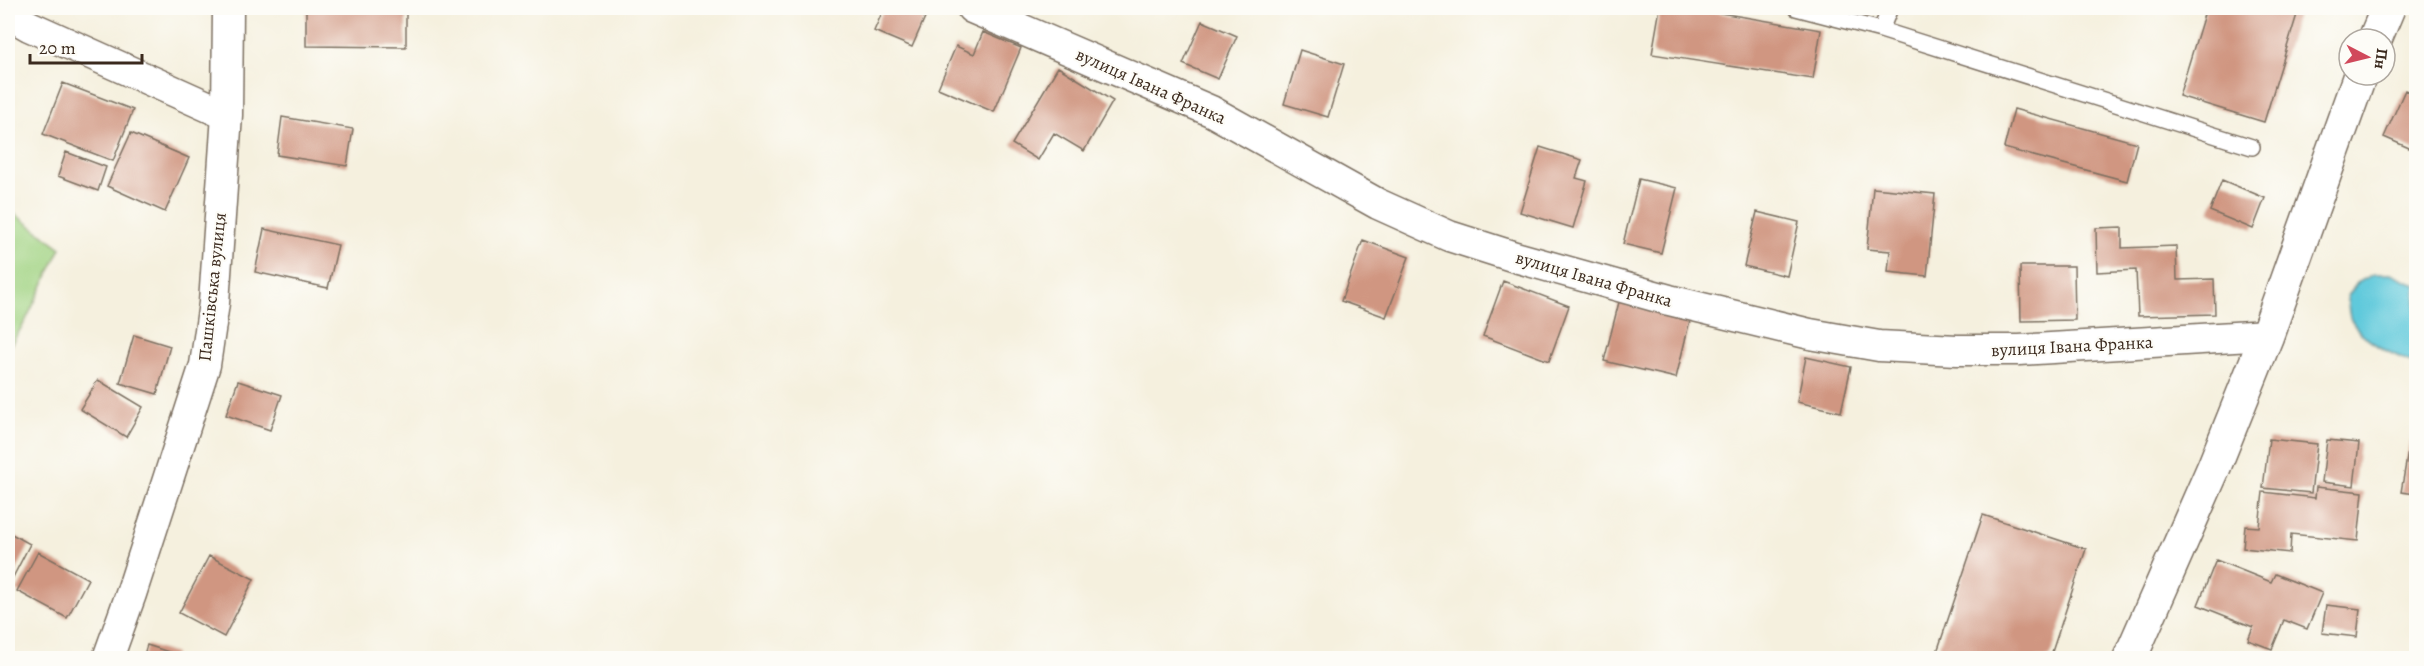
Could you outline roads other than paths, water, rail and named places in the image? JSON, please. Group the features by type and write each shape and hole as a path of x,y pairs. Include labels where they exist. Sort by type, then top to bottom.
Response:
{"main road":[{"path":"2380,27 2388,8"},
{"path":"2130,658 2214,467 2267,336 2356,87"}],"street":[{"name":"Пашківська вулиця","path":"108,658 205,365 214,303 227,114 228,8"},
{"name":"вулиця Івана Франка","path":"972,8 1211,111 1378,204 1449,236 1669,300 1810,334 1879,346 2019,350 2267,336"},
{"path":"8,14 29,26 227,114"}],"lane":[{"path":"1796,8 1881,30 2252,147"},
{"path":"1881,30 1890,8"}],"water":[{"path":"2374,274 2393,274 2416,285 2416,364 2371,342 2351,320 2348,296 2357,283"}]}
